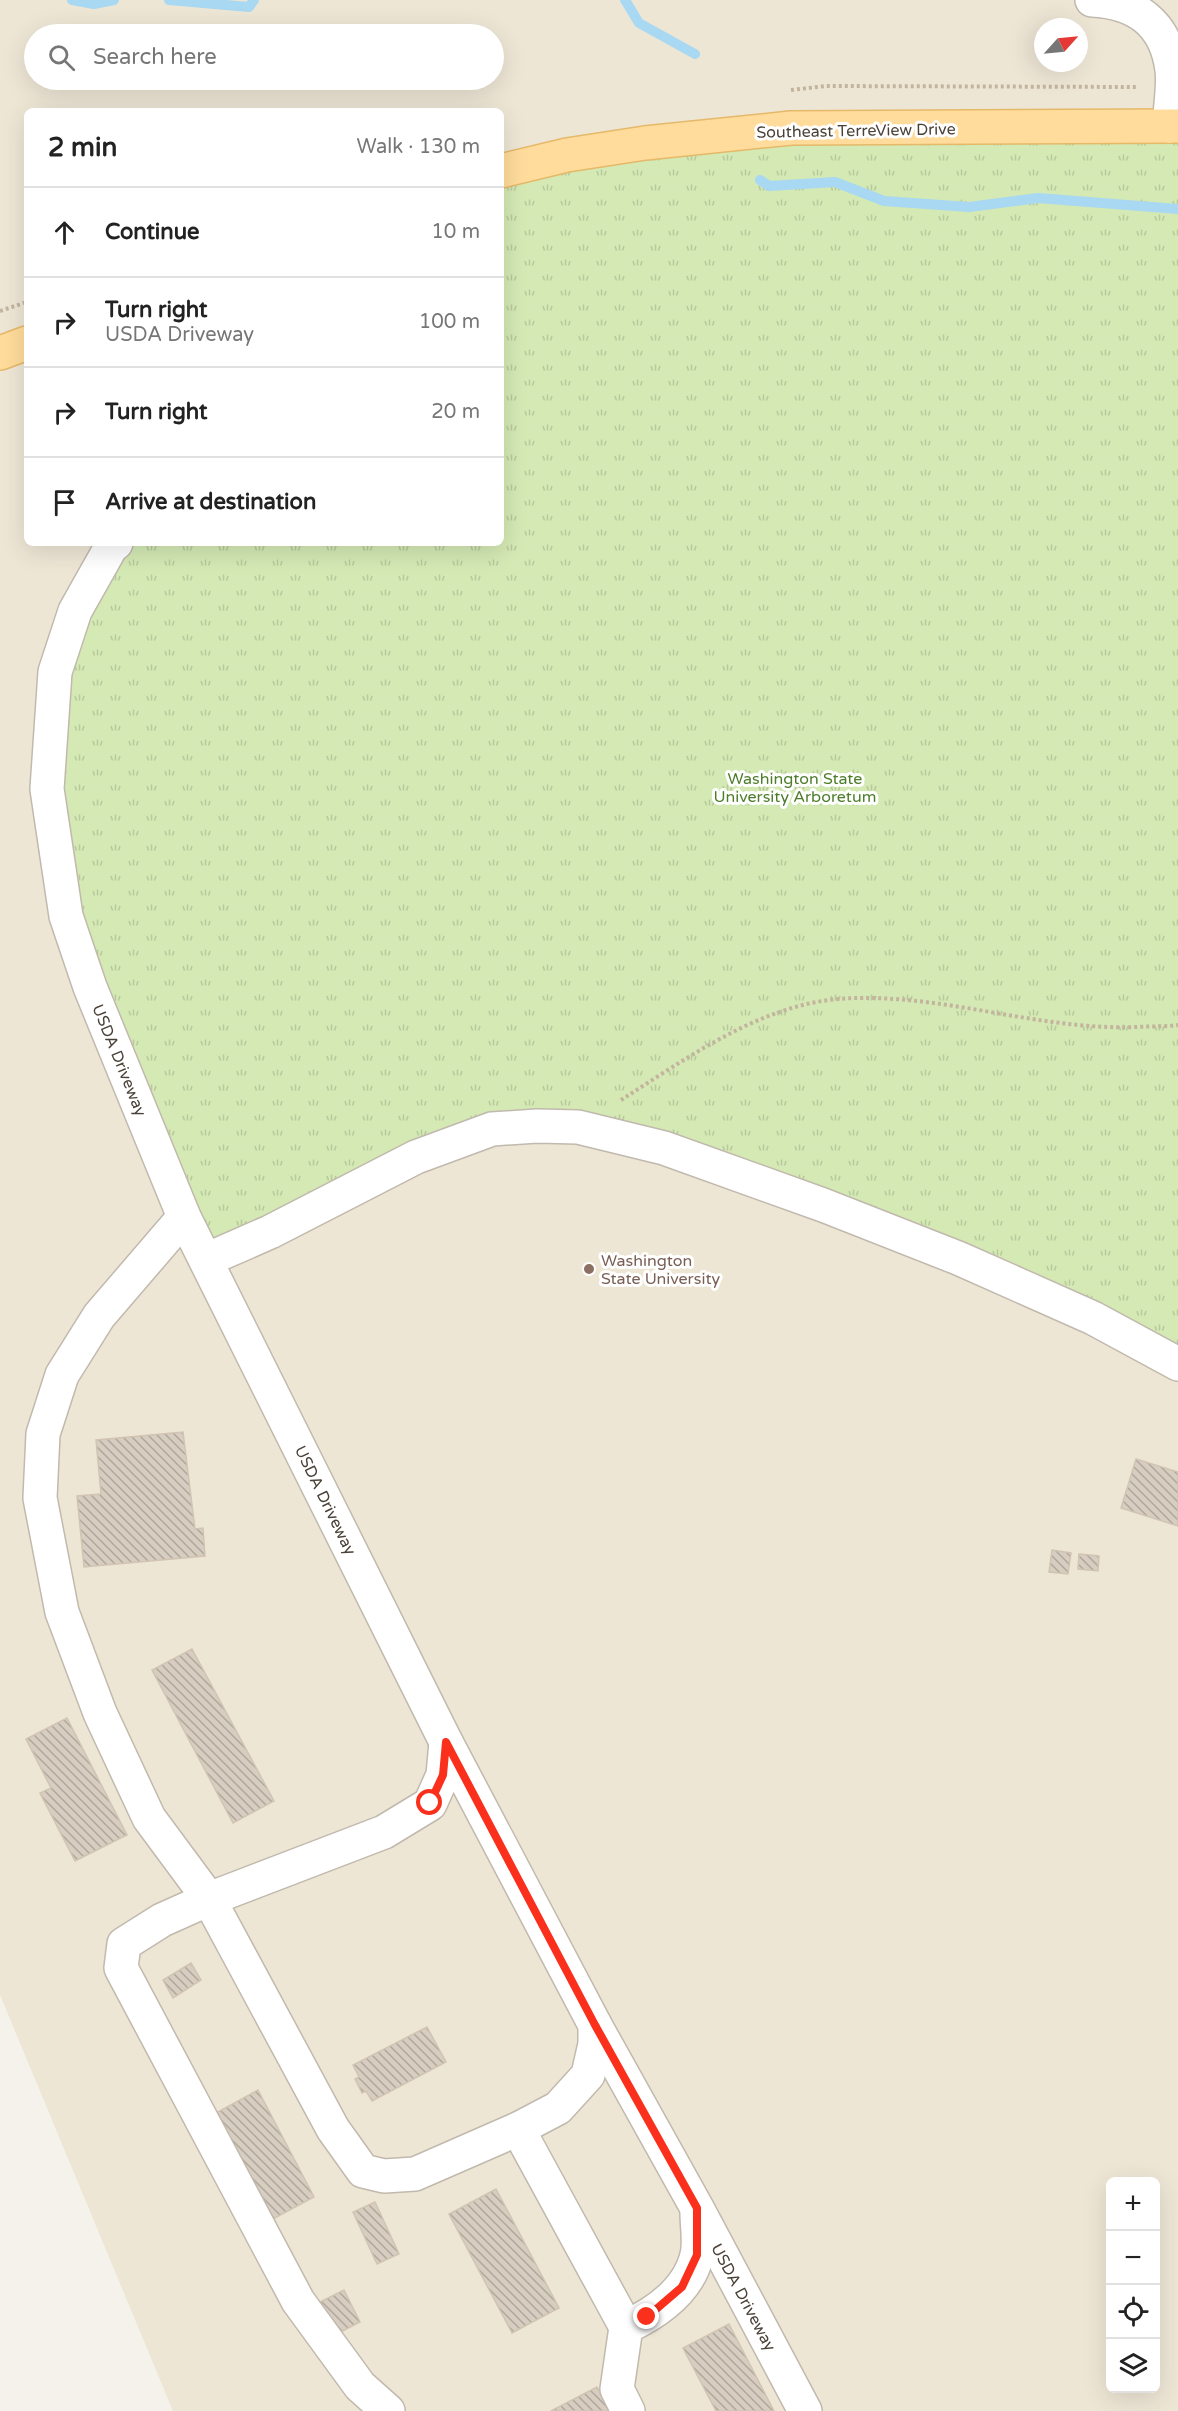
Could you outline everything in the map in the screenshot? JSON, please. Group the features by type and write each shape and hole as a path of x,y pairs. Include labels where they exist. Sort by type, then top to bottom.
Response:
{"main road":[{"name":"Southeast TerreView Drive","path":"504,170 567,154 645,143 791,128 1174,126"},
{"path":"0,353 24,344"}],"lane":[{"path":"1092,0 1108,1 1143,14 1164,38 1172,69 1174,126"},
{"name":"USDA Driveway","path":"112,546 75,610 56,672 47,789 66,916 90,987 184,1217 446,1742 595,2025 697,2208 805,2411"},
{"path":"206,1260 270,1232 416,1157 492,1129 537,1126 578,1127 664,1148 823,1205 958,1258 1093,1318 1178,1364"},
{"path":"184,1217 99,1316 62,1375 43,1434 40,1498 62,1612 100,1713 149,1818 209,1899 333,2129 363,2171 384,2176 415,2174 518,2129 558,2108 588,2075 595,2044 595,2025"},
{"path":"388,2411 360,2386 298,2301 122,1968 124,1944 162,1920 209,1899 384,1832 430,1803 443,1775 446,1742"},
{"path":"518,2129 626,2327 617,2389 628,2411"},
{"path":"626,2327 647,2317 682,2287 697,2255 697,2208"}],"path":[{"path":"0,311 24,303"},
{"path":"578,1127 733,1031 793,1008 837,999 904,1000 1101,1028 1178,1024"}],"shaded area":[{"name":"Washington State University","path":"0,0 1178,0 1178,2411 173,2411 0,1995"}],"green space":[{"name":"Washington State University Arboretum","path":"1178,126 1178,1364 823,1205 537,1126 206,1260 90,987 51,725 115,546 504,546 504,170 567,155"}],"building":[{"path":"183,1432 195,1529 203,1528 205,1556 84,1567 77,1496 101,1494 96,1440"},
{"path":"1136,1459 1178,1472 1178,1526 1121,1508"},
{"path":"1052,1550 1071,1553 1068,1574 1049,1572"},
{"path":"1079,1554 1099,1556 1098,1571 1078,1569"},
{"path":"192,1649 274,1801 233,1823 152,1670"},
{"path":"67,1718 127,1835 75,1861 40,1793 51,1788 26,1739"},
{"path":"191,1963 201,1980 173,1998 163,1980"},
{"path":"427,2027 446,2062 372,2101 366,2091 362,2093 355,2079 359,2077 353,2065"},
{"path":"258,2090 314,2197 273,2219 216,2113"},
{"path":"496,2189 559,2308 512,2333 449,2214"},
{"path":"375,2202 399,2254 377,2264 353,2212"},
{"path":"344,2290 360,2322 337,2334 320,2302"},
{"path":"729,2324 774,2411 716,2411 683,2348"},
{"path":"597,2387 609,2411 551,2411"}],"waterway":[{"path":"72,0 94,4 114,0"},
{"path":"169,0 249,7 254,0"},
{"path":"625,0 639,23 695,54"},
{"path":"760,180 769,186 835,182 884,201 969,207 1038,198 1178,209"}],"place":[{"name":"Washington State University","path":"589,1269"}],"route":[{"path":"430,1803 443,1775 446,1742 595,2025 697,2208 697,2255 682,2287 647,2317"}]}
